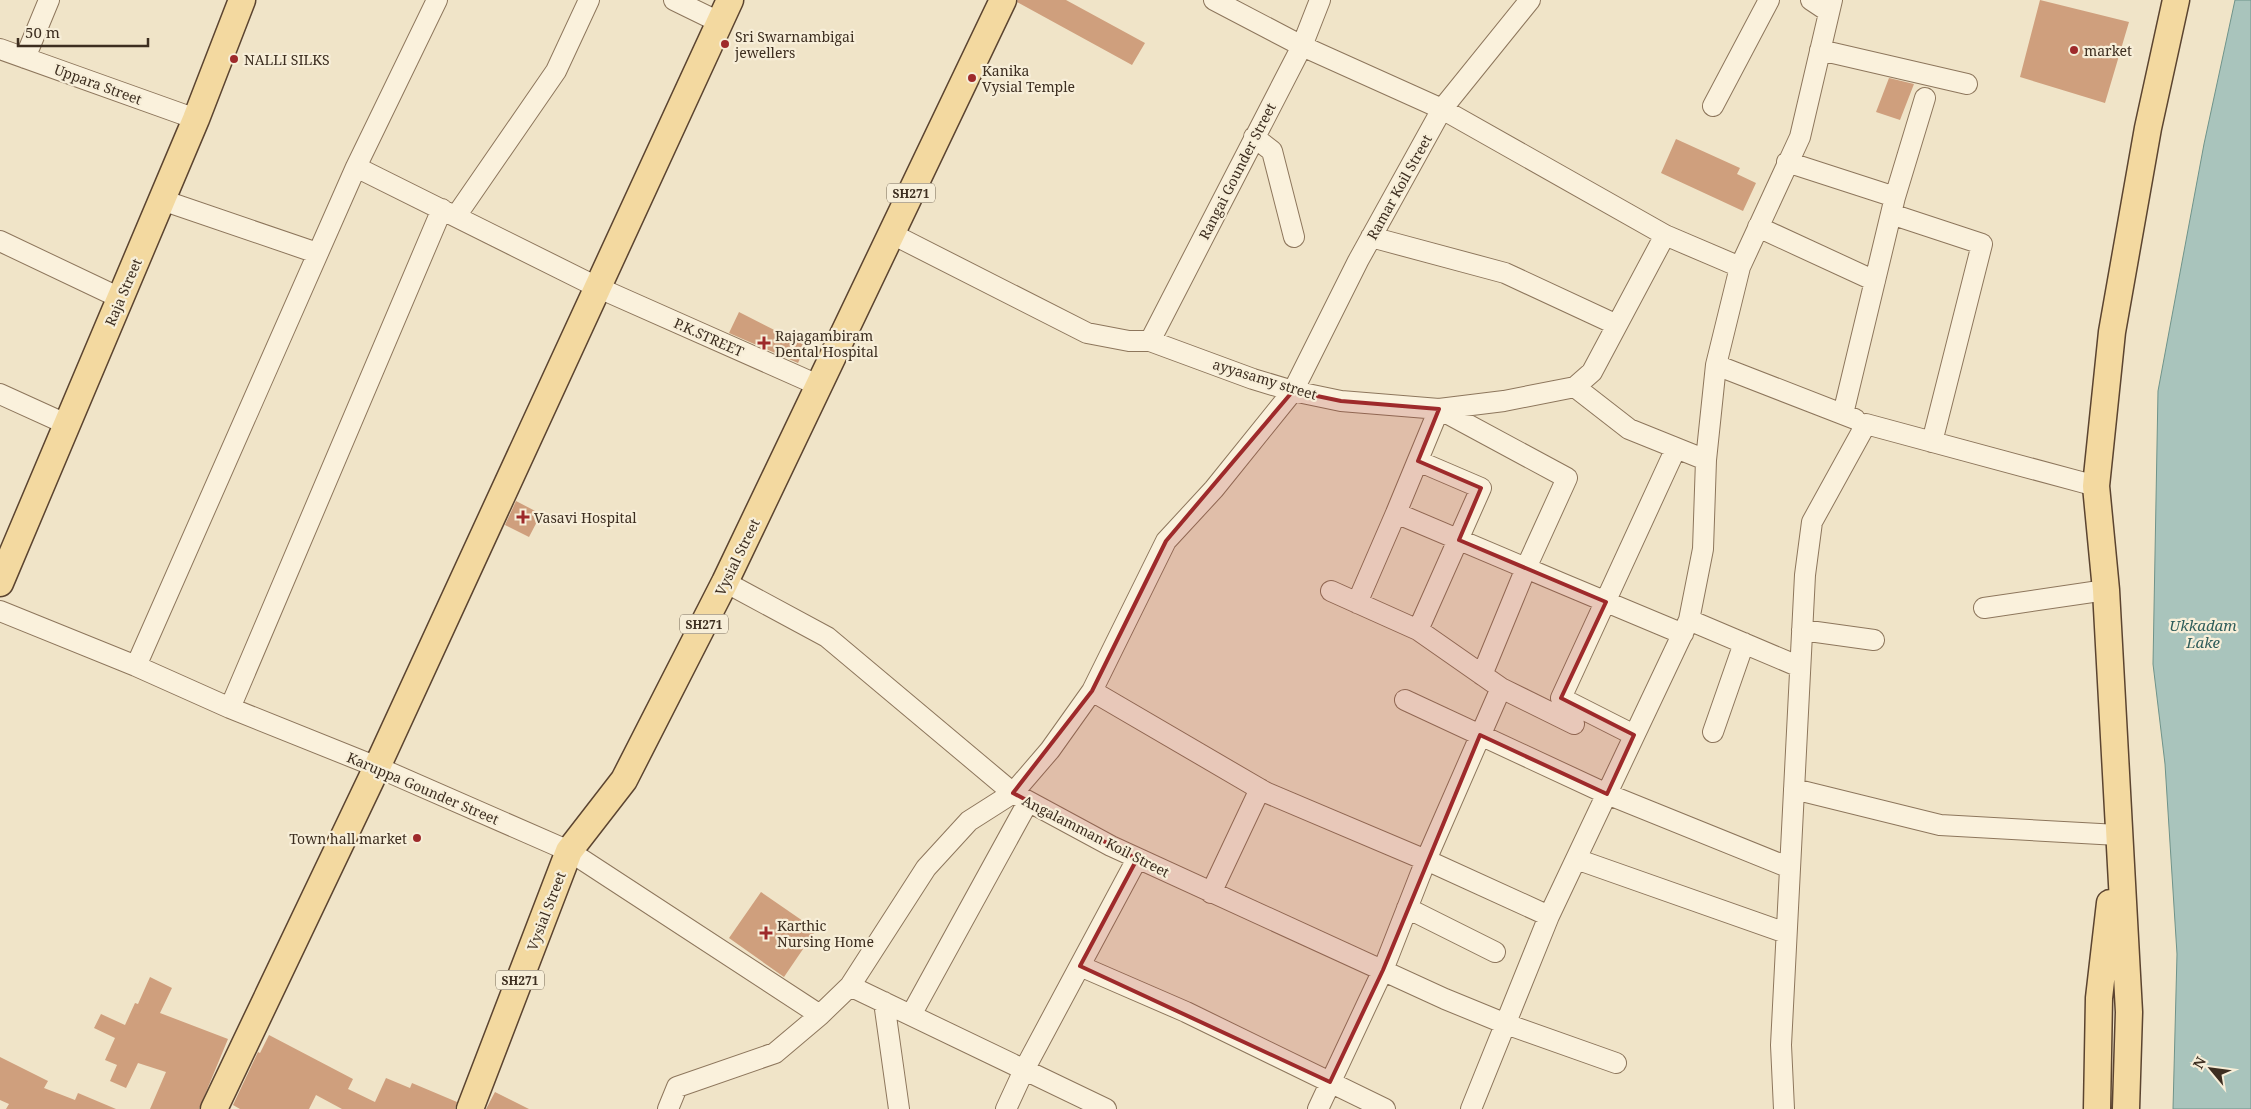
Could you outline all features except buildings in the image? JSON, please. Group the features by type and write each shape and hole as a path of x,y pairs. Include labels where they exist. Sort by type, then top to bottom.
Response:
{"main road":[{"name":"Raja Street","path":"0,583 196,119 242,0"},
{"name":"Vysial Street","path":"470,1109 569,850 624,780 725,582 1003,0"},
{"path":"2126,1109 2129,1012 2106,590 2096,486 2112,332 2148,128 2175,0"},
{"path":"214,1109 377,767 725,11"},
{"path":"2097,1109 2098,998 2118,835"}],"street":[{"path":"25,58 49,0"},
{"path":"136,666 356,166 436,0"},
{"path":"230,708 449,212 556,71 589,0"},
{"path":"674,0 725,11"},
{"path":"1214,0 1302,46 1442,109 1665,235 1740,267"},
{"name":"Rangai Gounder Street","path":"1150,341 1302,46 1320,0"},
{"name":"Ramar Koil Street","path":"1021,798 1050,750 1092,691 1166,541 1214,489 1294,391 1372,237 1442,109 1530,0"},
{"path":"1713,106 1769,0"},
{"path":"1470,1109 1549,916 1686,627 1704,550 1706,460 1716,365 1740,267 1800,137 1830,6 1811,0"},
{"name":"Uppara Street","path":"0,48 196,119"},
{"path":"1820,50 1967,84"},
{"path":"1843,414 1893,205 1925,98"},
{"path":"1254,137 1272,151 1294,237"},
{"path":"1787,162 1982,244 1932,442"},
{"name":"P.K.STREET","path":"356,166 599,288 820,386"},
{"path":"162,200 317,253"},
{"path":"1758,226 1875,281"},
{"name":"ayyasamy street","path":"892,234 1087,333 1129,341 1150,341 1252,379 1294,391 1341,401 1439,409 1575,387"},
{"path":"1665,235 1592,372 1575,387 1628,428 1706,460"},
{"path":"1372,237 1505,273 1617,325"},
{"path":"0,241 120,298"},
{"path":"1716,365 1866,424 2096,486"},
{"path":"0,394 66,424"},
{"path":"1357,603 1439,409 1567,478 1526,568 1482,675"},
{"path":"1784,1109 1781,1045 1805,575 1812,522 1866,424"},
{"path":"1634,735 1561,698 1676,448"},
{"path":"1418,461 1482,488 1418,630"},
{"path":"1396,513 1606,602 1744,643 1800,667"},
{"name":"Angalamman Koil Street","path":"725,582 828,637 1021,798 1137,859 1445,999 1506,1024 1616,1063"},
{"path":"1984,608 2106,590"},
{"path":"1331,592 1418,630 1501,688 1574,724"},
{"name":"Karuppa Gounder Street","path":"0,611 136,666 230,708 377,767 569,850 820,1015"},
{"path":"1802,630 1874,640"},
{"path":"1712,732 1744,643"},
{"path":"1318,1109 1383,970 1426,860 1501,688"},
{"path":"1092,691 1260,789 1426,860 1549,916"},
{"path":"1405,700 1607,794 1790,868"},
{"path":"1211,893 1260,789"},
{"path":"1794,789 1940,825 2118,835"},
{"path":"668,1109 677,1087 775,1053 820,1015 850,986 926,868 969,821 1021,798"},
{"path":"911,1015 1021,798"},
{"path":"1006,1109 1024,1070 1137,859"},
{"path":"1576,859 1786,933"},
{"path":"1407,908 1495,952"},
{"path":"1080,966 1186,1012 1384,1109"},
{"path":"850,986 1106,1109"},
{"path":"884,1002 899,1109"}],"highlighted area":[{"path":"1293,391 1341,401 1439,409 1418,461 1481,488 1459,540 1606,602 1561,698 1634,735 1607,794 1480,735 1383,970 1330,1082 1080,966 1137,859 1013,793 1092,691 1166,541"}],"water":[{"name":"Ukkadam Lake","path":"2235,0 2251,0 2251,1109 2173,1109 2177,954 2165,764 2153,664 2158,391 2204,144"}],"place":[{"name":"Sri Swarnambigai jewellers","path":"725,44"},
{"name":"market","path":"2074,50"},
{"name":"NALLI SILKS","path":"234,59"},
{"name":"Kanika Vysial Temple","path":"972,78"},
{"name":"Rajagambiram Dental Hospital","path":"764,343"},
{"name":"Vasavi Hospital","path":"523,517"},
{"name":"Town hall market","path":"417,838"},
{"name":"Karthic Nursing Home","path":"766,933"}]}
